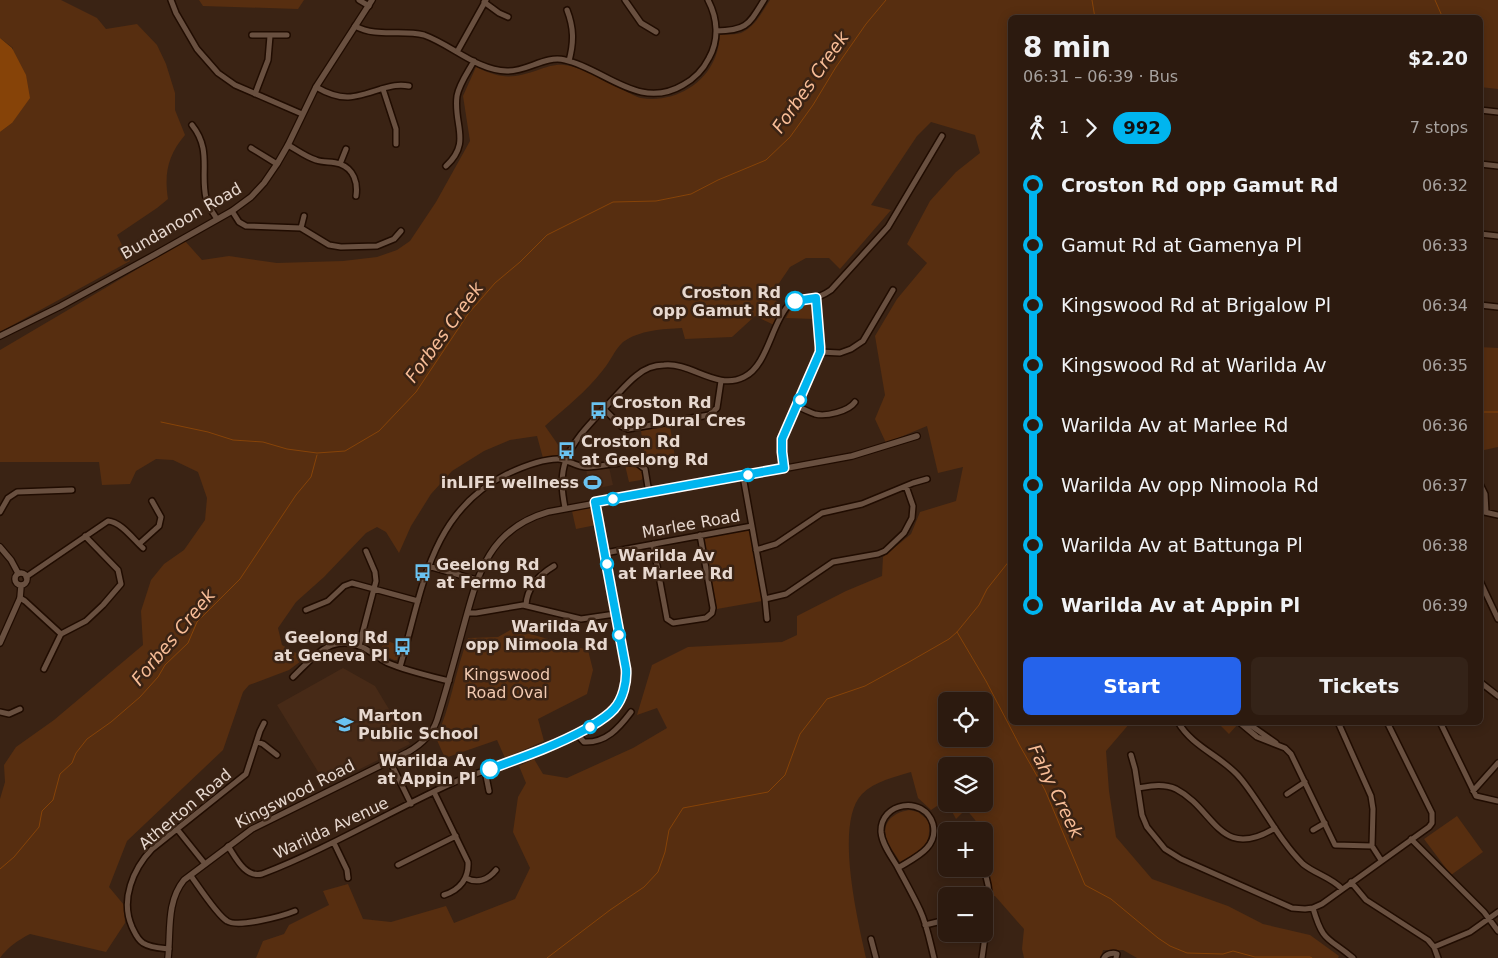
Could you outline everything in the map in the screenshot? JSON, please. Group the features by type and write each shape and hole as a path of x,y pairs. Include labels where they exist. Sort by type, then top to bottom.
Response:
{"street":[{"path":"171,0 176,13 200,54 209,64 235,85 302,114"},
{"path":"359,0 370,3"},
{"path":"625,0 641,23 656,32"},
{"path":"356,26 366,32 373,33 420,34 491,69 510,71 527,68 550,60 569,61 634,91 664,92 686,84 702,70 712,53 716,31 713,12 708,0"},
{"path":"716,31 733,31 745,26 752,20 764,0"},
{"path":"457,52 485,1 499,13 508,17"},
{"name":"Bundanoon Road","path":"0,336 55,309 232,211 255,194 288,145 316,87 370,3"},
{"path":"567,10 572,24 573,35 573,47 569,61"},
{"path":"252,35 287,35"},
{"path":"255,94 269,57 270,36"},
{"path":"446,166 452,160 460,144 457,98 459,88 474,61"},
{"path":"316,87 333,96 346,98 360,96 395,85 409,86"},
{"path":"383,89 397,133 396,144"},
{"path":"1483,110 1498,112"},
{"path":"192,125 203,150 206,201 217,219"},
{"path":"564,508 562,487 566,461 577,439 635,376 655,366 668,364 721,381 736,380 751,372 759,362 786,308 798,300 816,298 835,287 888,227 942,136"},
{"path":"288,145 319,161 340,164 349,170 354,177 357,190 356,196"},
{"path":"251,148 276,164"},
{"path":"340,164 346,149"},
{"path":"1483,164 1498,166"},
{"path":"232,211 239,222 246,226 301,228 324,242 341,247 377,246 389,242 401,231"},
{"path":"301,228 304,216"},
{"path":"1483,234 1498,236"},
{"path":"820,352 840,353 851,349 863,341 876,315 893,290"},
{"path":"784,468 782,439 820,352 816,298"},
{"path":"1483,306 1498,308"},
{"path":"604,410 621,426 628,429 709,414 718,408 721,381"},
{"path":"797,406 814,414 822,414 847,410 855,402"},
{"name":"Kingswood Road","path":"168,958 170,918 173,904 181,885 205,864 252,829 416,748 432,732 449,681 477,580 489,554 518,525 537,515 564,508 852,456 917,436"},
{"path":"400,667 428,566 437,544 461,509 480,491 504,476 529,465 554,460 566,461 585,467 637,463 645,469 649,493"},
{"path":"742,476 767,619"},
{"path":"756,550 776,544 822,513 867,502 928,479"},
{"path":"765,599 786,594 833,562 885,551 904,533 912,518 913,506 906,486"},
{"path":"0,512 8,498 17,492 72,490"},
{"path":"1483,490 1485,494 1483,511 1498,515"},
{"path":"0,642 20,598 21,586 26,582 26,577 105,522 112,521 118,524 141,546 159,526 161,517 152,501"},
{"name":"Warilda Avenue","path":"228,846 247,872 256,876 334,843 434,792 547,748 577,734 606,717 617,705 622,694 626,676 595,502"},
{"name":"Marlee Road","path":"605,553 752,526"},
{"path":"653,544 667,619 673,623 706,618 712,613 714,608 700,535"},
{"path":"44,669 61,634 86,621 103,605 120,584 118,570 85,536"},
{"path":"0,547 18,573"},
{"path":"359,646 375,590 376,572 366,551"},
{"path":"428,566 477,580"},
{"path":"526,606 527,597 532,586 544,572 554,566"},
{"path":"18,573 23,573 26,577"},
{"path":"18,573 16,582 21,586"},
{"path":"306,610 328,601 344,586 350,584 359,584 418,601"},
{"path":"1483,588 1498,620"},
{"path":"20,598 61,634"},
{"path":"468,613 526,606 581,620 616,614"},
{"path":"293,677 312,657 323,649 343,643 359,646 385,662 449,681"},
{"path":"1483,684 1498,696"},
{"path":"0,712 9,714 20,709"},
{"path":"577,734 584,742 602,739 619,728 631,712"},
{"name":"Atherton Road","path":"169,948 153,947 140,940 129,921 127,904 135,874 152,849 246,774 264,723"},
{"path":"1181,725 1196,743 1241,779 1303,864 1309,869 1333,880 1342,889"},
{"path":"1243,725 1257,737 1285,748 1291,754 1335,845 1372,846"},
{"path":"1250,725 1276,744"},
{"path":"1339,725 1371,796 1373,810 1372,846 1381,860"},
{"path":"1131,755 1144,822 1169,852 1292,908 1305,910 1313,908 1342,889 1432,823 1432,813 1388,725"},
{"path":"1441,725 1473,791 1479,798 1498,801"},
{"path":"257,742 277,754"},
{"path":"390,761 411,804"},
{"path":"1473,791 1498,763"},
{"path":"485,771 489,792"},
{"path":"1287,794 1305,782"},
{"path":"1138,788 1160,785 1176,790 1186,797 1220,830 1236,838 1255,839 1275,828"},
{"path":"434,792 468,862 466,878 458,888 444,895"},
{"path":"898,868 925,851 933,839 934,830 931,820 921,809 911,805 895,808 886,815 882,824 882,838 921,912 934,958"},
{"path":"1313,830 1325,824"},
{"path":"177,829 205,864"},
{"path":"398,865 456,836"},
{"path":"1411,839 1489,919 1498,931"},
{"path":"334,843 347,870 348,878"},
{"path":"466,878 474,881 483,880 492,876 496,870"},
{"path":"191,876 221,915 232,923 242,923 296,911"},
{"path":"1351,882 1366,900 1426,938 1434,947 1438,958"},
{"path":"1313,908 1318,926 1326,938 1354,958"},
{"path":"1434,947 1465,935 1498,912"},
{"path":"925,925 938,922"},
{"path":"871,939 876,958"},
{"path":"982,958 983,942"},
{"path":"1104,958 1114,953 1117,954 1116,958"}],"shaded area":[{"path":"0,38 12,48 26,75 30,98 12,123 0,132"},
{"path":"609,467 613,485 590,490 586,469"},
{"name":"Marton Public School","path":"343,668 375,686 410,744 352,773 348,772 325,783 277,705"}],"green space":[{"path":"0,0 61,0 97,18 106,29 137,24 157,45 166,64 175,93 175,110 185,135 171,157 167,173 168,199 117,235 130,261 0,332 0,132 12,123 13,48 0,38"},
{"path":"199,0 304,0 298,9 203,6"},
{"path":"770,0 1498,0 1498,89 1483,87 1483,15 1008,15 1008,725 1128,725 1106,751 1109,791 1116,837 1152,879 1228,906 1263,924 1310,935 1339,956 1338,958 1137,958 1123,950 1103,950 1101,958 1024,958 1022,949 1024,929 993,896 993,887 990,887 988,877 993,877 993,822 977,822 968,812 993,812 993,757 938,757 938,805 931,810 918,798 911,772 873,786 862,794 854,808 850,827 850,873 866,958 256,958 263,941 284,934 289,925 329,905 323,891 348,884 363,919 391,922 446,906 454,923 515,899 530,868 513,832 518,797 526,783 519,766 534,759 543,774 567,778 633,748 667,728 657,708 637,715 652,665 688,647 782,642 797,635 797,616 846,591 882,576 883,557 911,534 920,512 956,501 963,467 938,473 927,426 886,443 875,419 885,395 875,336 897,299 927,263 907,244 930,201 956,172 980,153 975,135 931,122 917,136 871,205 891,210 840,269 829,258 806,258 790,267 771,295 783,308 774,325 755,316 732,337 685,339 682,328 651,331 630,338 620,345 606,367 590,386 545,426 561,449 557,456 543,458 537,436 510,440 484,451 452,471 431,494 411,526 399,553 386,532 377,527 366,533 324,577 296,602 278,628 282,645 305,658 289,670 249,685 243,692 223,750 127,841 109,887 124,905 125,923 106,952 30,934 13,944 0,958 0,799 5,782 4,765 16,747 54,720 143,645 141,611 151,580 164,564 184,550 205,520 207,498 198,472 173,460 156,459 136,471 130,484 102,485 99,462 0,462 0,350 185,241 202,260 229,256 277,263 343,261 377,257 397,250 410,241 436,202 470,141 463,96 476,67 500,76 514,76 551,66 571,66 603,79 632,95 652,99 663,98 684,91 702,78 709,70 715,57 720,35 739,34 754,23"},
{"path":"811,302 814,319 786,318 793,305"},
{"path":"1483,347 1498,348 1498,447 1483,450"},
{"path":"670,426 675,457 656,460 645,458 641,431"},
{"path":"625,465 638,466 641,469 643,478 629,482"},
{"path":"592,507 596,525 576,529 572,511"},
{"path":"749,528 762,601 717,609 703,537"},
{"name":"Kingswood Road Oval","path":"512,629 588,650 593,670 587,694 538,719 544,741 505,758 497,740 445,758 436,738 446,714 468,638 498,637"},
{"path":"385,640 401,646 397,660 379,653"},
{"path":"1222,725 1237,725 1229,734 1221,726"},
{"path":"909,810 918,812 929,821 928,838 923,848 900,862 890,847 885,831 891,818"},
{"path":"952,812 963,812 956,819"},
{"path":"1457,816 1483,852 1451,875 1424,839"}],"waterway":[{"name":"Forbes Creek","path":"161,422 208,432 233,440 263,442 287,449 317,453 345,451 379,431 416,392 468,314 495,283 520,262 547,235 613,202 656,201 691,194 718,180 766,160 790,137 866,24 886,0"},
{"path":"1092,0 1094,15"},
{"path":"1435,0 1442,15"},
{"path":"1483,412 1498,412"},
{"name":"Forbes Creek","path":"0,869 14,857 39,827 42,811 53,800 60,774 72,763 76,753 87,739 111,722 140,697 158,677 165,665 188,643 197,622 240,579 296,495 311,477 317,455"},
{"path":"547,958 610,910 644,887 658,872 665,852 669,830 683,808 768,792 785,775 800,734 827,699 865,686 949,639 979,605 987,589 1008,563"},
{"name":"Fahy Creek","path":"957,632 1008,723"},
{"name":"Fahy Creek","path":"1009,725 1045,790 1085,885 1111,899 1158,938 1170,946 1187,953 1223,954 1233,951 1255,957 1312,958"}],"bus line":[{"name":"992","path":"490,769 547,748 602,720 614,710 620,700 626,681 626,669 595,502 784,468 782,439 820,352 816,298 795,301"}],"place":[{"name":"Croston Rd opp Gamut Rd","path":"795,301"},
{"name":"Croston Rd opp Dural Cres","path":"598,411"},
{"name":"Croston Rd at Geelong Rd","path":"567,450"},
{"name":"inLIFE wellness","path":"593,482"},
{"name":"Warilda Av at Marlee Rd","path":"607,564"},
{"name":"Geelong Rd at Fermo Rd","path":"422,573"},
{"name":"Warilda Av opp Nimoola Rd","path":"619,635"},
{"name":"Geelong Rd at Geneva Pl","path":"402,646"},
{"name":"Marton Public School","path":"344,724"},
{"name":"Warilda Av at Appin Pl","path":"490,769"}]}
